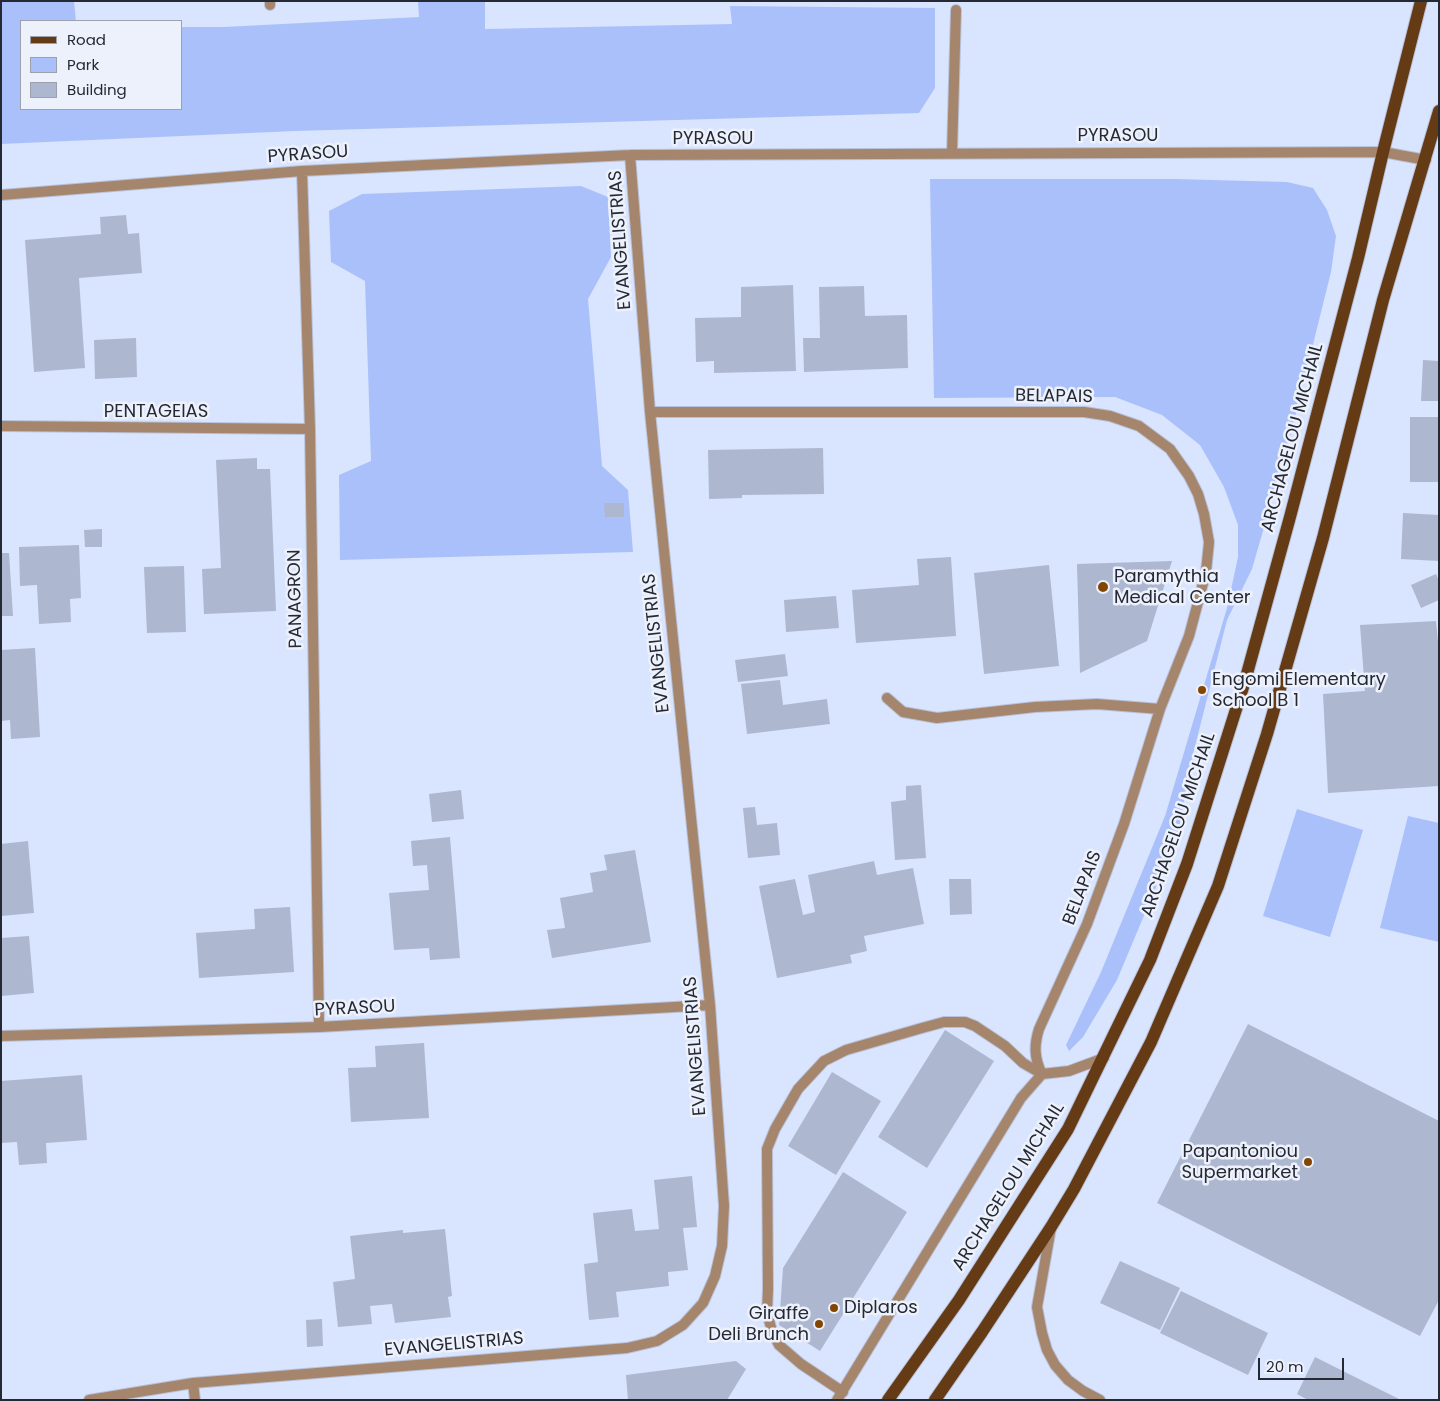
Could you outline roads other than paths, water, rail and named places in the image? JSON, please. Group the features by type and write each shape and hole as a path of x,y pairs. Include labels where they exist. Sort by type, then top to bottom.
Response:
{"main road":[{"name":"ARCHAGELOU MICHAIL","path":"888,1400 960,1300 1068,1130 1150,960 1187,864 1245,681 1290,517 1351,287 1421,1"},
{"path":"935,1400 1052,1227 1101,1141 1151,1042 1218,886 1267,734 1323,538 1383,300 1439,111"}],"street":[{"path":"952,153 956,10"},
{"name":"PYRASOU","path":"1,195 302,171 630,155 1383,152 1426,160"},
{"name":"EVANGELISTRIAS","path":"89,1400 193,1383 627,1348 657,1341 683,1325 703,1303 715,1276 722,1246 724,1206 710,1005 650,412 630,155"},
{"name":"PANAGRON","path":"302,171 310,429 318,1028"},
{"name":"BELAPAIS","path":"650,412 1084,412 1110,416 1140,426 1170,449 1188,476 1202,507 1209,542 1206,572 1189,636 1160,709 1124,824 1087,924 1039,1028 1035,1047 1035,1061 1042,1074"},
{"name":"PENTAGEIAS","path":"1,426 310,429"},
{"path":"887,698 903,712 937,718 1097,704 1160,709"},
{"name":"PYRASOU","path":"1,1036 318,1028 710,1005"},
{"path":"1042,1074 1021,1098 1004,1123 840,1396 779,1344 772,1331 767,1313 767,1149 775,1129 798,1089 824,1061 846,1050 944,1022 965,1022 975,1026 1004,1046 1023,1063 1042,1074 1069,1071 1104,1058"},
{"path":"1052,1227 1037,1307 1042,1333 1047,1350 1055,1365 1068,1380 1100,1400"},
{"path":"193,1383 194,1400"}],"place":[{"name":"Paramythia Medical Center","path":"1103,587"},
{"name":"Engomi Elementary School B 1","path":"1202,690"},
{"name":"Papantoniou Supermarket","path":"1308,1162"},
{"name":"Diplaros","path":"834,1308"},
{"name":"Giraffe Deli Brunch","path":"819,1324"}]}
